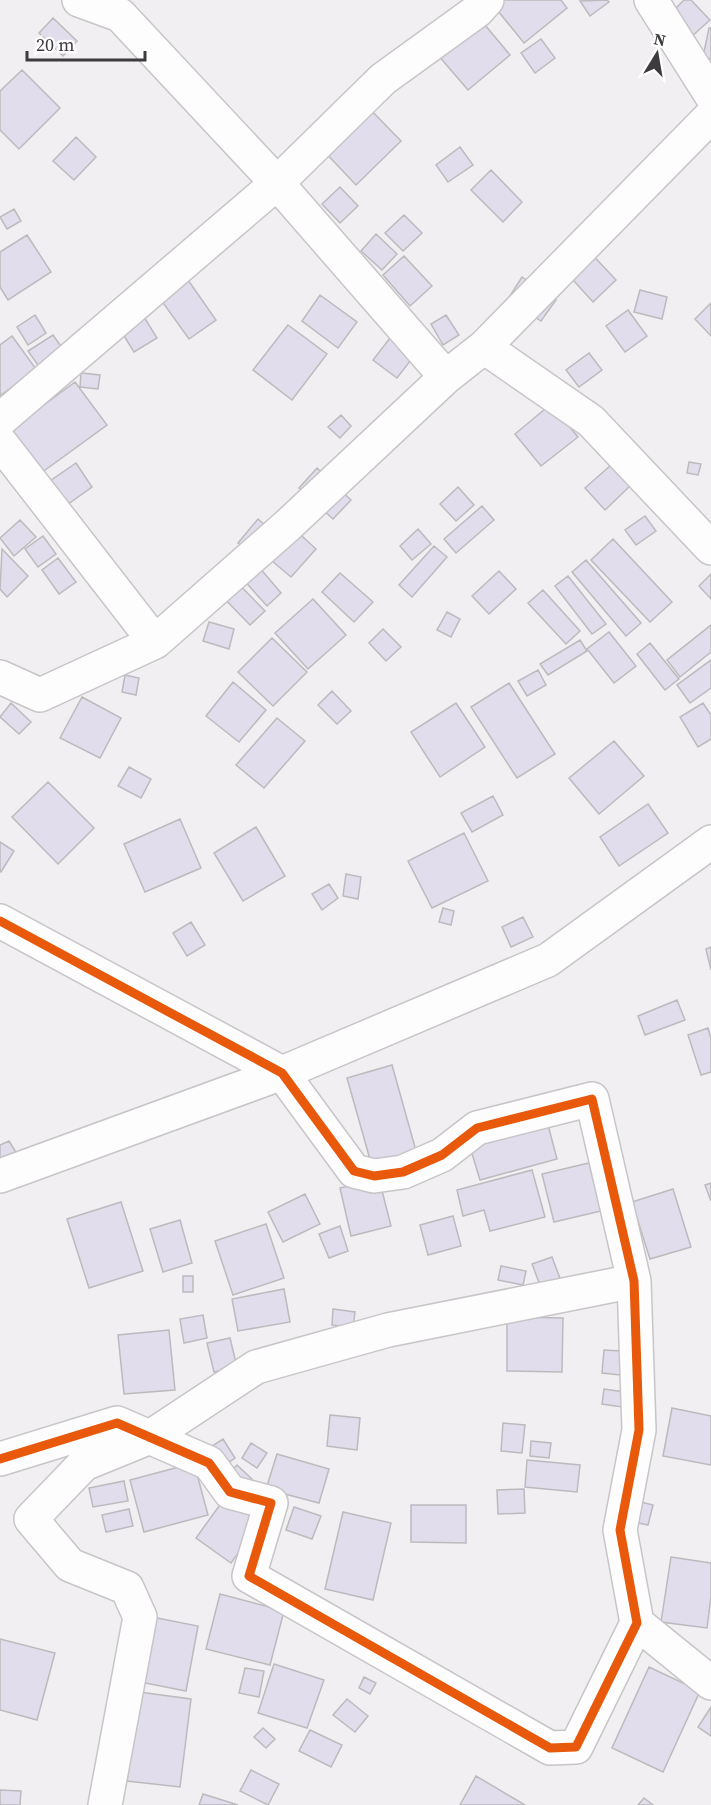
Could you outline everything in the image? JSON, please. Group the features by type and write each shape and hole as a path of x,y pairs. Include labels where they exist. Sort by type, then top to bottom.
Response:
{"street":[{"path":"79,0 120,15 277,183 446,377"},
{"path":"0,420 277,183 383,79 477,11 487,0"},
{"path":"651,0 711,95"},
{"path":"0,677 40,695 155,642 286,526 446,377 484,347 711,116"},
{"path":"484,347 591,422 711,548"},
{"path":"0,442 155,642"},
{"path":"0,1176 282,1073 548,960 711,842"},
{"path":"0,921 282,1073 354,1171 374,1176 403,1172 441,1155 477,1128 592,1099 634,1281 639,1430 620,1530 638,1623 576,1747 550,1748 249,1576 271,1503 230,1492 209,1463 117,1424 0,1459"},
{"path":"105,1805 140,1617 128,1588 70,1565 31,1519 84,1464 150,1437 256,1367 388,1330 634,1281"},
{"path":"638,1623 711,1683"}],"building":[{"path":"501,0 561,0 567,8 524,43 494,6"},
{"path":"607,0 609,2 590,16 580,1"},
{"path":"684,0 691,0 710,20 690,38 669,15"},
{"path":"53,18 77,41 63,56 39,33"},
{"path":"480,19 510,55 468,90 438,55"},
{"path":"709,28 711,28 711,59 703,57"},
{"path":"541,39 555,58 535,73 521,53"},
{"path":"22,70 60,108 19,149 0,130 0,91"},
{"path":"367,106 401,141 356,185 322,149"},
{"path":"76,137 96,157 74,180 53,161"},
{"path":"460,147 473,165 448,182 436,165"},
{"path":"491,170 522,202 503,222 471,190"},
{"path":"340,187 358,206 340,223 322,204"},
{"path":"14,209 21,221 7,229 0,217"},
{"path":"404,215 422,233 403,251 385,233"},
{"path":"376,234 397,254 382,270 361,251"},
{"path":"27,235 51,272 8,300 0,287 0,252"},
{"path":"586,248 616,280 593,302 563,269"},
{"path":"404,256 432,286 410,306 383,275"},
{"path":"522,277 556,300 541,321 508,299"},
{"path":"188,280 216,320 189,339 161,300"},
{"path":"640,290 667,297 662,319 634,312"},
{"path":"320,295 357,322 338,348 302,321"},
{"path":"711,303 711,336 695,319"},
{"path":"628,310 647,336 625,352 606,326"},
{"path":"35,315 46,333 28,345 17,327"},
{"path":"446,315 459,335 443,345 431,324"},
{"path":"144,317 157,338 134,352 121,331"},
{"path":"288,325 327,354 292,400 253,370"},
{"path":"53,335 65,352 40,368 28,351"},
{"path":"12,336 36,369 0,396 0,345"},
{"path":"390,338 414,356 397,378 373,360"},
{"path":"589,353 602,370 579,387 566,370"},
{"path":"81,373 100,375 98,389 80,387"},
{"path":"75,382 107,425 41,473 10,430"},
{"path":"551,404 578,437 541,466 515,434"},
{"path":"341,415 351,426 340,438 328,427"},
{"path":"689,462 701,464 698,475 687,473"},
{"path":"76,463 92,487 64,507 47,483"},
{"path":"611,465 630,486 605,510 585,488"},
{"path":"317,468 351,500 333,519 299,488"},
{"path":"458,487 474,505 456,521 440,504"},
{"path":"482,506 494,520 456,553 444,539"},
{"path":"645,516 656,531 636,545 625,530"},
{"path":"258,519 273,532 253,555 238,543"},
{"path":"20,520 36,537 14,556 0,538"},
{"path":"291,526 316,549 291,577 265,555"},
{"path":"418,529 431,544 412,560 400,546"},
{"path":"43,536 56,554 38,567 25,549"},
{"path":"613,539 672,602 650,622 591,560"},
{"path":"434,546 447,557 412,597 399,585"},
{"path":"2,549 28,576 7,597 0,589"},
{"path":"248,554 281,593 267,606 232,567"},
{"path":"58,558 76,582 59,594 42,570"},
{"path":"586,560 641,623 626,636 572,572"},
{"path":"499,571 516,589 489,614 472,596"},
{"path":"228,573 265,611 250,625 214,588"},
{"path":"340,573 373,602 354,622 322,592"},
{"path":"711,574 711,599 699,586"},
{"path":"568,576 606,624 592,634 555,586"},
{"path":"543,590 580,631 566,644 528,603"},
{"path":"313,599 346,635 308,669 275,633"},
{"path":"447,612 460,619 451,637 437,630"},
{"path":"209,622 234,629 229,649 203,641"},
{"path":"711,625 711,652 680,677 667,660"},
{"path":"383,629 401,647 386,661 369,643"},
{"path":"609,632 636,666 614,683 587,649"},
{"path":"272,638 307,672 273,706 238,672"},
{"path":"580,640 587,651 548,675 540,664"},
{"path":"650,643 679,679 665,690 637,654"},
{"path":"711,660 711,688 690,703 677,685"},
{"path":"538,670 546,685 527,696 518,681"},
{"path":"125,675 139,678 136,695 122,692"},
{"path":"233,682 266,710 239,742 206,716"},
{"path":"509,683 555,754 517,778 471,707"},
{"path":"332,691 351,711 337,724 318,705"},
{"path":"82,697 121,718 100,758 60,738"},
{"path":"11,703 31,722 19,734 0,717"},
{"path":"456,703 485,747 440,777 411,732"},
{"path":"703,703 711,715 711,739 698,747 680,717"},
{"path":"277,718 305,741 264,788 236,765"},
{"path":"614,741 644,776 599,814 569,778"},
{"path":"129,767 151,779 141,798 118,786"},
{"path":"48,782 94,828 58,864 12,817"},
{"path":"493,796 503,815 472,832 461,813"},
{"path":"648,804 668,833 619,866 600,837"},
{"path":"180,819 201,868 145,892 124,844"},
{"path":"256,827 285,876 243,901 214,853"},
{"path":"464,833 488,881 432,908 408,861"},
{"path":"0,842 14,851 1,872 0,871"},
{"path":"346,874 361,877 358,899 343,896"},
{"path":"329,884 338,898 322,910 312,894"},
{"path":"443,908 454,911 451,925 439,922"},
{"path":"523,917 533,937 511,947 502,927"},
{"path":"191,922 205,945 187,956 173,933"},
{"path":"711,947 711,970 706,949"},
{"path":"677,1000 685,1020 645,1035 638,1016"},
{"path":"708,1028 711,1038 711,1072 701,1075 688,1035"},
{"path":"392,1065 418,1158 373,1170 347,1078"},
{"path":"548,1125 557,1159 480,1180 470,1147"},
{"path":"9,1141 17,1154 0,1164 0,1145"},
{"path":"589,1163 601,1211 554,1222 542,1174"},
{"path":"532,1170 545,1217 490,1231 484,1210 463,1216 457,1190"},
{"path":"379,1179 391,1226 351,1236 340,1188"},
{"path":"711,1183 711,1201 705,1185"},
{"path":"673,1189 691,1247 650,1259 632,1202"},
{"path":"305,1194 320,1224 283,1242 268,1212"},
{"path":"121,1202 143,1271 89,1288 67,1219"},
{"path":"453,1216 461,1246 428,1255 420,1225"},
{"path":"180,1220 192,1263 163,1272 150,1229"},
{"path":"266,1224 284,1278 233,1295 215,1241"},
{"path":"340,1226 348,1251 329,1258 319,1234"},
{"path":"552,1257 561,1281 541,1288 532,1264"},
{"path":"501,1266 526,1271 523,1285 498,1280"},
{"path":"183,1276 193,1276 193,1292 183,1292"},
{"path":"284,1289 290,1322 238,1331 232,1299"},
{"path":"333,1309 355,1312 353,1328 332,1325"},
{"path":"203,1315 207,1338 184,1343 180,1319"},
{"path":"507,1317 563,1318 562,1372 507,1371"},
{"path":"169,1330 175,1390 124,1394 118,1335"},
{"path":"230,1338 237,1367 214,1372 207,1343"},
{"path":"604,1350 621,1351 620,1375 602,1373"},
{"path":"604,1389 624,1392 622,1407 602,1404"},
{"path":"672,1408 711,1416 711,1465 663,1456"},
{"path":"330,1415 360,1418 357,1450 327,1446"},
{"path":"503,1423 525,1425 522,1453 501,1451"},
{"path":"223,1439 235,1458 222,1467 209,1448"},
{"path":"531,1441 551,1443 549,1458 530,1456"},
{"path":"251,1443 267,1453 257,1468 242,1458"},
{"path":"277,1454 329,1469 319,1503 266,1489"},
{"path":"527,1460 580,1465 577,1492 525,1487"},
{"path":"194,1463 208,1515 144,1532 130,1480"},
{"path":"237,1465 252,1479 240,1492 225,1478"},
{"path":"124,1481 128,1501 93,1507 89,1488"},
{"path":"524,1489 525,1513 498,1514 497,1490"},
{"path":"227,1495 262,1520 231,1563 196,1538"},
{"path":"625,1498 653,1505 648,1525 620,1519"},
{"path":"411,1505 466,1505 466,1543 411,1542"},
{"path":"294,1507 321,1516 312,1539 286,1530"},
{"path":"129,1509 133,1526 106,1532 102,1515"},
{"path":"343,1512 391,1523 373,1600 325,1589"},
{"path":"671,1557 711,1563 711,1597 707,1628 661,1622"},
{"path":"220,1594 284,1611 270,1665 206,1649"},
{"path":"147,1616 198,1626 186,1691 135,1681"},
{"path":"0,1639 55,1653 37,1720 0,1710"},
{"path":"274,1664 324,1680 307,1728 258,1713"},
{"path":"649,1667 700,1691 663,1772 612,1748"},
{"path":"245,1668 264,1671 259,1697 239,1693"},
{"path":"364,1677 376,1683 370,1694 359,1688"},
{"path":"139,1692 191,1699 180,1787 127,1781"},
{"path":"347,1699 368,1716 355,1732 333,1715"},
{"path":"711,1707 711,1736 698,1727"},
{"path":"263,1728 275,1739 266,1748 254,1737"},
{"path":"310,1730 342,1745 331,1767 299,1751"},
{"path":"251,1770 279,1784 268,1805 240,1791"},
{"path":"476,1776 525,1805 460,1805"},
{"path":"0,1790 21,1791 20,1805 0,1805"},
{"path":"203,1794 238,1805 199,1805"},
{"path":"644,1798 653,1805 638,1805"}],"cycle path":[{"path":"0,921 282,1073 354,1171 374,1176 403,1172 442,1155 477,1128 592,1099 634,1281 639,1430 620,1530 637,1623 576,1747 550,1748 249,1576 271,1503 230,1492 209,1463 117,1423 0,1459"}]}
